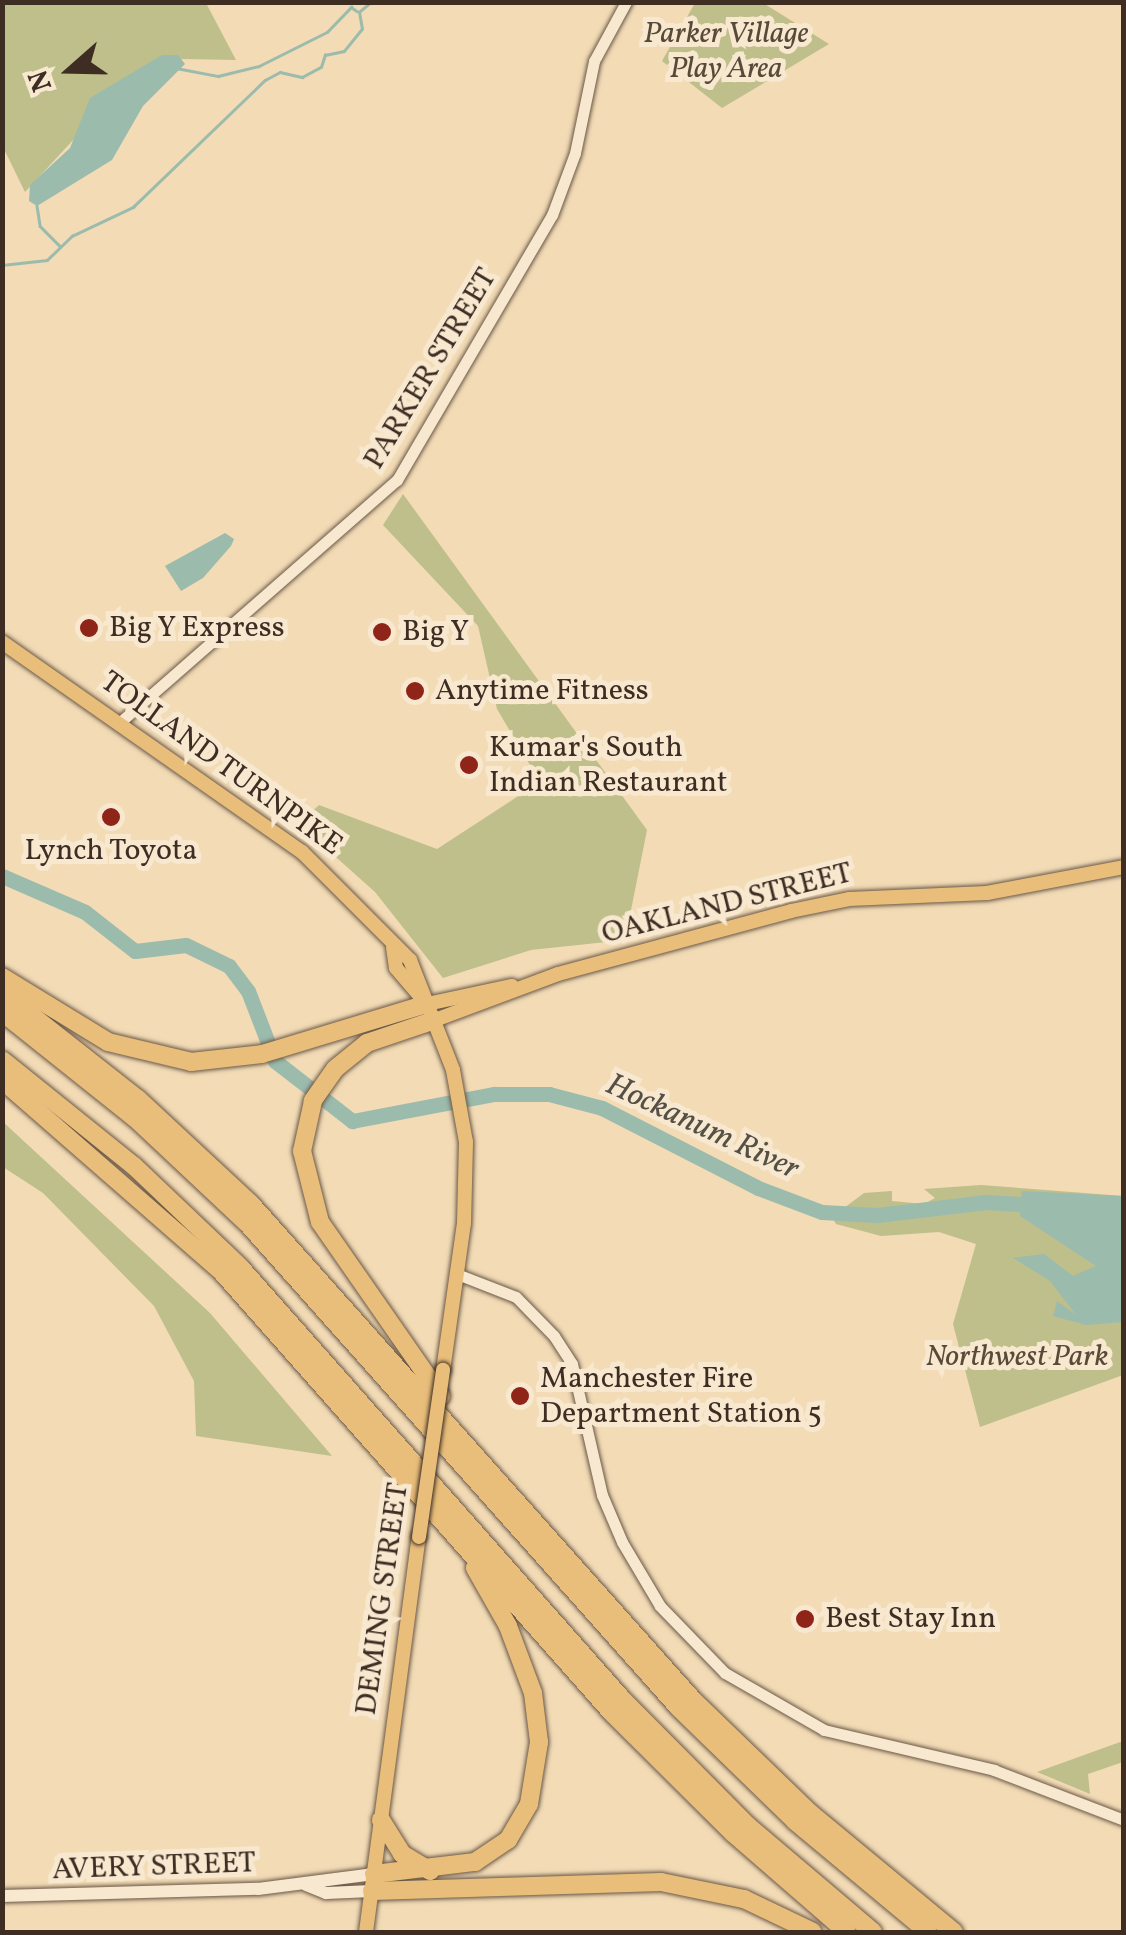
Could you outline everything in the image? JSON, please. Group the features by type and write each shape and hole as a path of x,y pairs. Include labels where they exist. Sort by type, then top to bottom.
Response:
{"highway":[{"path":"2,977 126,1050 191,1062 249,1057 431,1012"},
{"path":"2,992 113,1078 250,1203 706,1713 810,1813 954,1932"},
{"path":"2,1012 124,1109 247,1223 678,1708 794,1820 928,1932"},
{"path":"431,1012 367,1044 326,1080 310,1110 302,1160 312,1206 478,1456"},
{"path":"2,1060 134,1166 240,1267 623,1700 748,1826 873,1932"},
{"path":"2,1080 221,1270 646,1748 847,1932"},
{"path":"373,1882 475,1862 508,1840 529,1804 538,1755 536,1706 520,1654 452,1528"},
{"path":"381,1820 402,1854 430,1871"},
{"path":"373,1882 661,1882 744,1899 813,1932"}],"main road":[{"name":"TOLLAND TURNPIKE","path":"2,642 312,860 422,979 456,1080 464,1122 467,1180 457,1274"},
{"name":"OAKLAND STREET","path":"431,1012 834,902 988,892 1124,867"},
{"name":"DEMING STREET","path":"366,1932 457,1274"},
{"name":"AVERY STREET","path":"2,1896 373,1882"}],"street":[{"name":"PARKER STREET","path":"120,722 397,480 552,215 575,153 594,62 626,2"},
{"path":"457,1274 516,1297 554,1336 572,1364 602,1495 622,1542 660,1606 725,1673 824,1730 1027,1780 1124,1820"}],"green space":[{"path":"3,3 206,3 236,60 182,59 75,138 25,192 3,147"},
{"name":"Parker Village Play Area","path":"695,3 763,3 829,44 722,108 662,61"},
{"path":"403,494 647,830 625,940 531,950 443,978 375,892 299,824 319,805 437,849 540,782 497,709 478,626 383,525"},
{"path":"2,1121 210,1313 332,1456 196,1436 194,1381 154,1306 43,1193 3,1167"},
{"name":"Northwest Park","path":"981,1185 1123,1196 1123,1375 980,1427 953,1324 976,1244 939,1232 881,1236 836,1224 832,1217 864,1193 892,1191 892,1201 924,1204 935,1198 924,1189"},
{"path":"1123,1741 1123,1762 1088,1774 1090,1794 1037,1772"}],"shaded area":[{"path":"162,55 178,55 185,64 143,106 112,160 37,206 29,201 30,185 70,148 90,98"},
{"path":"225,533 234,539 231,546 203,578 181,591 165,566"},
{"path":"1022,1191 1123,1196 1123,1322 1086,1325 1053,1316 1057,1301 1076,1315 1050,1281 1013,1258 1044,1254 1073,1276 1096,1266 1020,1216"}],"waterway":[{"path":"2,265 47,260 72,236 133,207 265,80 280,72 302,77 321,67 325,55 344,51 362,29 359,12 371,2"},
{"path":"176,68 218,76 259,66 327,32 351,7 357,11"},
{"path":"37,206 40,226 60,246"},
{"name":"Hockanum River","path":"2,876 85,912 135,951 186,945 229,966 248,991 275,1061 352,1121 494,1094 549,1094 602,1108 758,1188 822,1212 877,1215 986,1202 1037,1205"}],"place":[{"name":"Big Y Express","path":"89,628"},
{"name":"Big Y","path":"382,632"},
{"name":"Anytime Fitness","path":"415,691"},
{"name":"Kumar's South Indian Restaurant","path":"469,765"},
{"name":"Lynch Toyota","path":"111,817"},
{"name":"Manchester Fire Department Station 5","path":"520,1396"},
{"name":"Best Stay Inn","path":"805,1619"}]}
